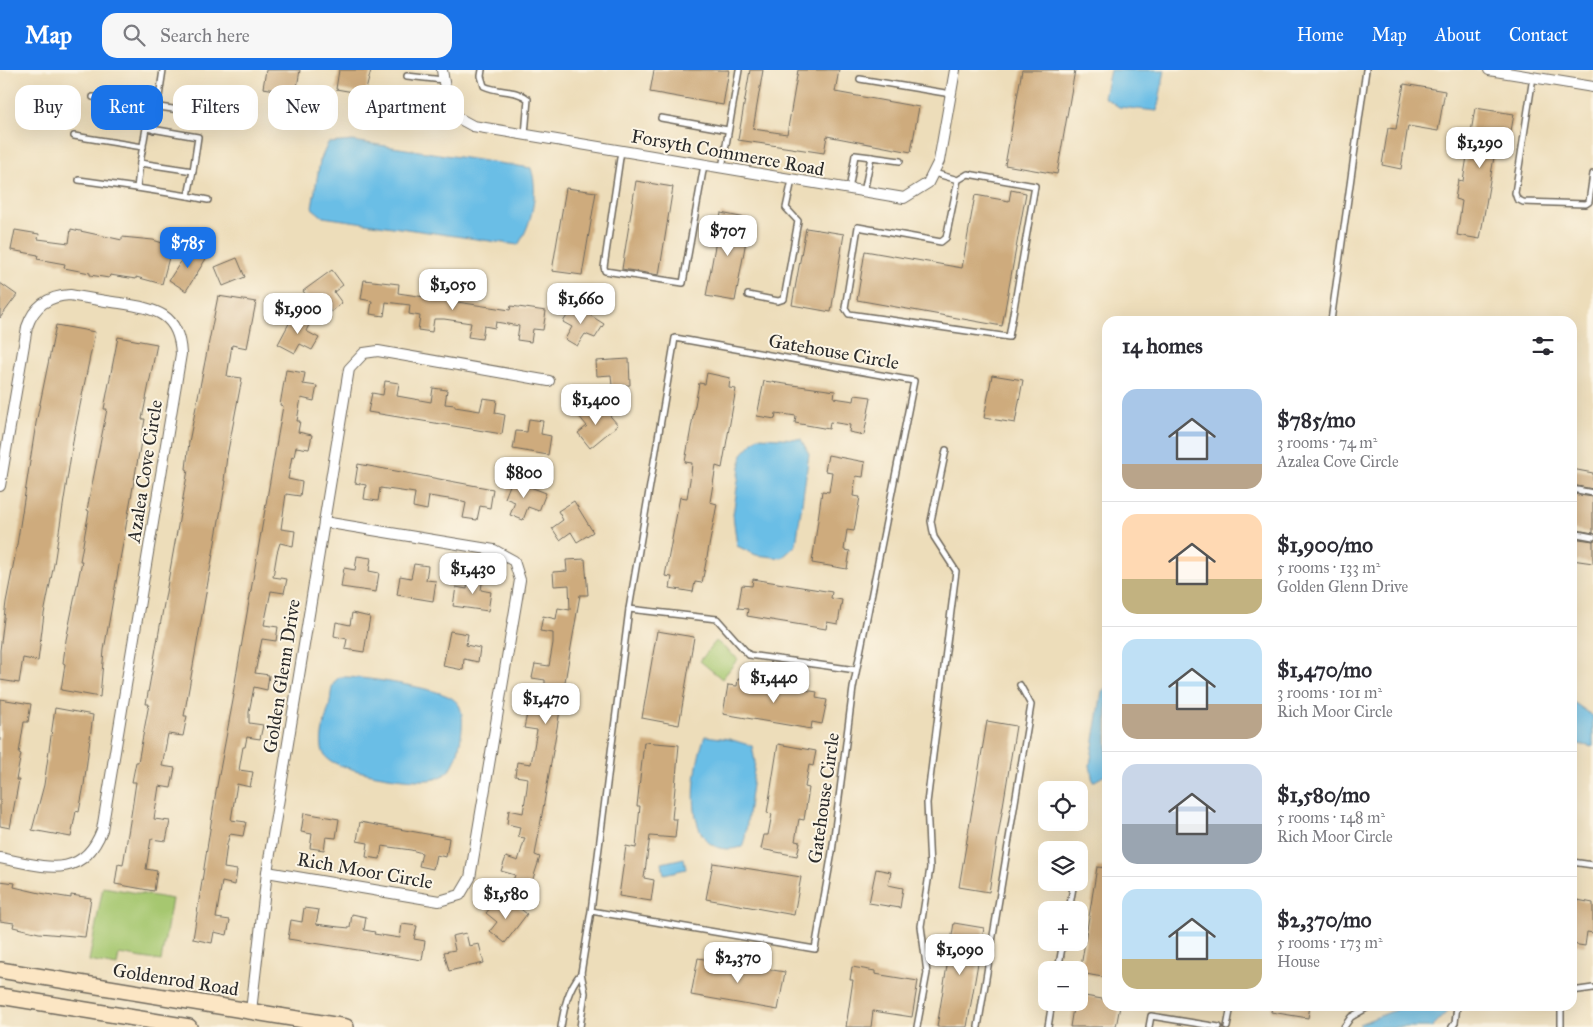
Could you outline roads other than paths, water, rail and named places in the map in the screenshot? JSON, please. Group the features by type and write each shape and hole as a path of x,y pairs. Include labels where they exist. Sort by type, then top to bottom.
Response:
{"main road":[{"name":"Goldenrod Road","path":"0,970 346,1027"},
{"path":"0,996 126,1019 189,1027"}],"street":[{"name":"Forsyth Commerce Road","path":"443,75 450,113 473,126 904,198 928,184 939,161 954,70"},
{"path":"1489,70 1593,87"},
{"name":"Azalea Cove Circle","path":"0,486 26,327 32,314 41,304 57,296 70,295 153,310 170,321 179,338 181,354 102,830 96,845 81,861 57,868 0,858"},
{"name":"Golden Glenn Drive","path":"251,1011 268,872 349,369 364,353 378,351 550,381"},
{"name":"Rich Moor Circle","path":"268,872 439,901 460,895 470,878 520,580 514,561 494,550 324,522"}],"lane":[{"path":"161,85 163,70"},
{"path":"482,70 481,76 484,86 491,90 522,94 528,99 529,107 525,135"},
{"path":"722,168 739,70"},
{"path":"1331,316 1366,70"},
{"path":"407,76 443,75"},
{"path":"1533,77 1515,193 1517,199 1523,202 1586,204 1589,202 1593,174"},
{"path":"860,79 950,94"},
{"path":"661,118 728,130"},
{"path":"137,188 146,130"},
{"path":"154,130 198,137 188,196"},
{"path":"74,136 143,147"},
{"path":"621,152 604,267 605,271 683,283 704,165"},
{"path":"849,190 855,155 900,161"},
{"path":"864,192 871,157"},
{"path":"140,163 193,171"},
{"path":"934,173 958,180 968,174 1035,186 1009,338 849,314 845,308 858,227 942,242 946,238 958,180"},
{"path":"79,180 208,200"},
{"path":"748,295 778,301 784,299 798,221 786,208 792,180"},
{"name":"Gatehouse Circle","path":"580,1027 585,992 581,973 591,911 629,609 675,338 914,382 856,670 832,852 815,948 591,911"},
{"path":"918,1027 926,973 921,926 930,868 927,803 956,572 934,537 930,521 946,450"},
{"path":"1577,490 1593,493"},
{"path":"1577,534 1593,537"},
{"path":"629,609 717,620 749,655 856,670"},
{"path":"978,1027 1031,705 1020,685"},
{"path":"1577,863 1593,866"},
{"name":"Gatehouse Circle","path":"562,1027 572,983 581,973"},
{"path":"1577,990 1593,988"},
{"path":"1048,1027 1051,1011"},
{"path":"1227,1027 1230,1011"},
{"path":"1344,1027 1351,1016 1360,1011"},
{"path":"1452,1027 1455,1023 1457,1011"},
{"path":"1561,1011 1561,1027"},
{"path":"1149,1027 1151,1016 1219,1027"}],"water":[{"path":"1110,70 1165,70 1157,111 1119,107 1104,97"},
{"path":"353,141 531,168 534,187 533,208 523,237 518,245 323,217 312,208 320,161 328,143"},
{"path":"758,437 801,439 809,454 796,545 782,558 756,555 737,546 733,515 742,454"},
{"path":"340,677 362,678 410,686 436,692 454,700 460,707 462,723 458,752 450,769 444,775 435,779 411,780 359,771 332,762 325,756 323,751 322,732 329,707 332,686"},
{"path":"1102,691 1102,777 1093,782 1090,765"},
{"path":"1577,705 1593,716 1593,747 1577,744"},
{"path":"705,736 729,739 752,746 755,762 745,838 742,847 722,848 708,841 699,828 695,810 694,790 696,770"},
{"path":"684,858 686,869 664,874 662,863"},
{"path":"1393,1011 1448,1011 1432,1027 1362,1027 1359,1024"}]}
